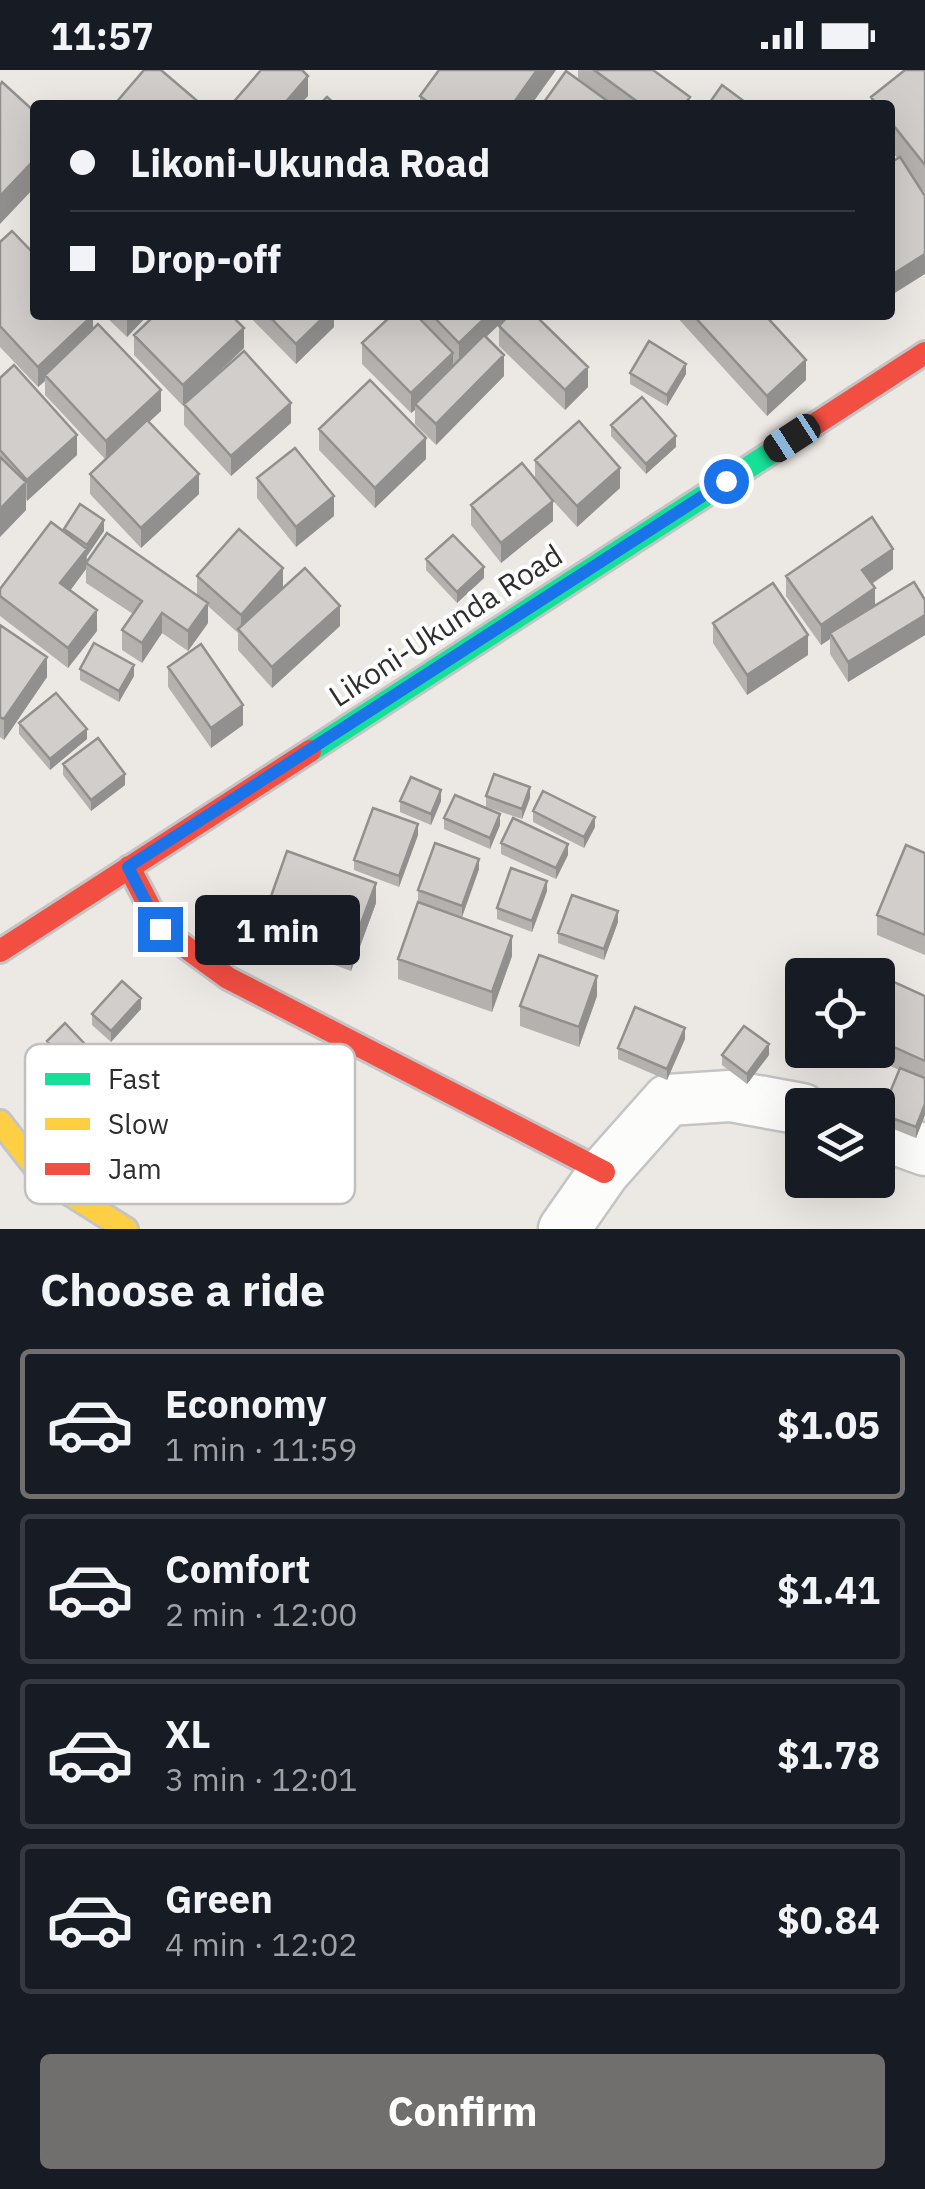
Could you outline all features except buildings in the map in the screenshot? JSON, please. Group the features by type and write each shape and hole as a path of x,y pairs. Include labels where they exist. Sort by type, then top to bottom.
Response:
{"main road":[{"name":"Likoni-Ukunda Road","path":"0,952 925,352"},
{"path":"128,867 160,929 228,978 604,1172"},
{"path":"0,1122 25,1155"},
{"path":"86,1204 126,1229"}],"street":[{"path":"564,1229 604,1172 668,1100 730,1096 785,1106"},
{"path":"895,1139 925,1150"}],"traffic: fast":[{"path":"310,751 803,432"}],"traffic: slow":[{"path":"0,1122 25,1154"},
{"path":"86,1204 126,1229"}],"traffic: jam":[{"path":"803,432 925,353"},
{"path":"0,951 310,751"},
{"path":"129,867 161,929 228,978 604,1172"}],"route":[{"path":"160,929 128,867 726,481"}]}
